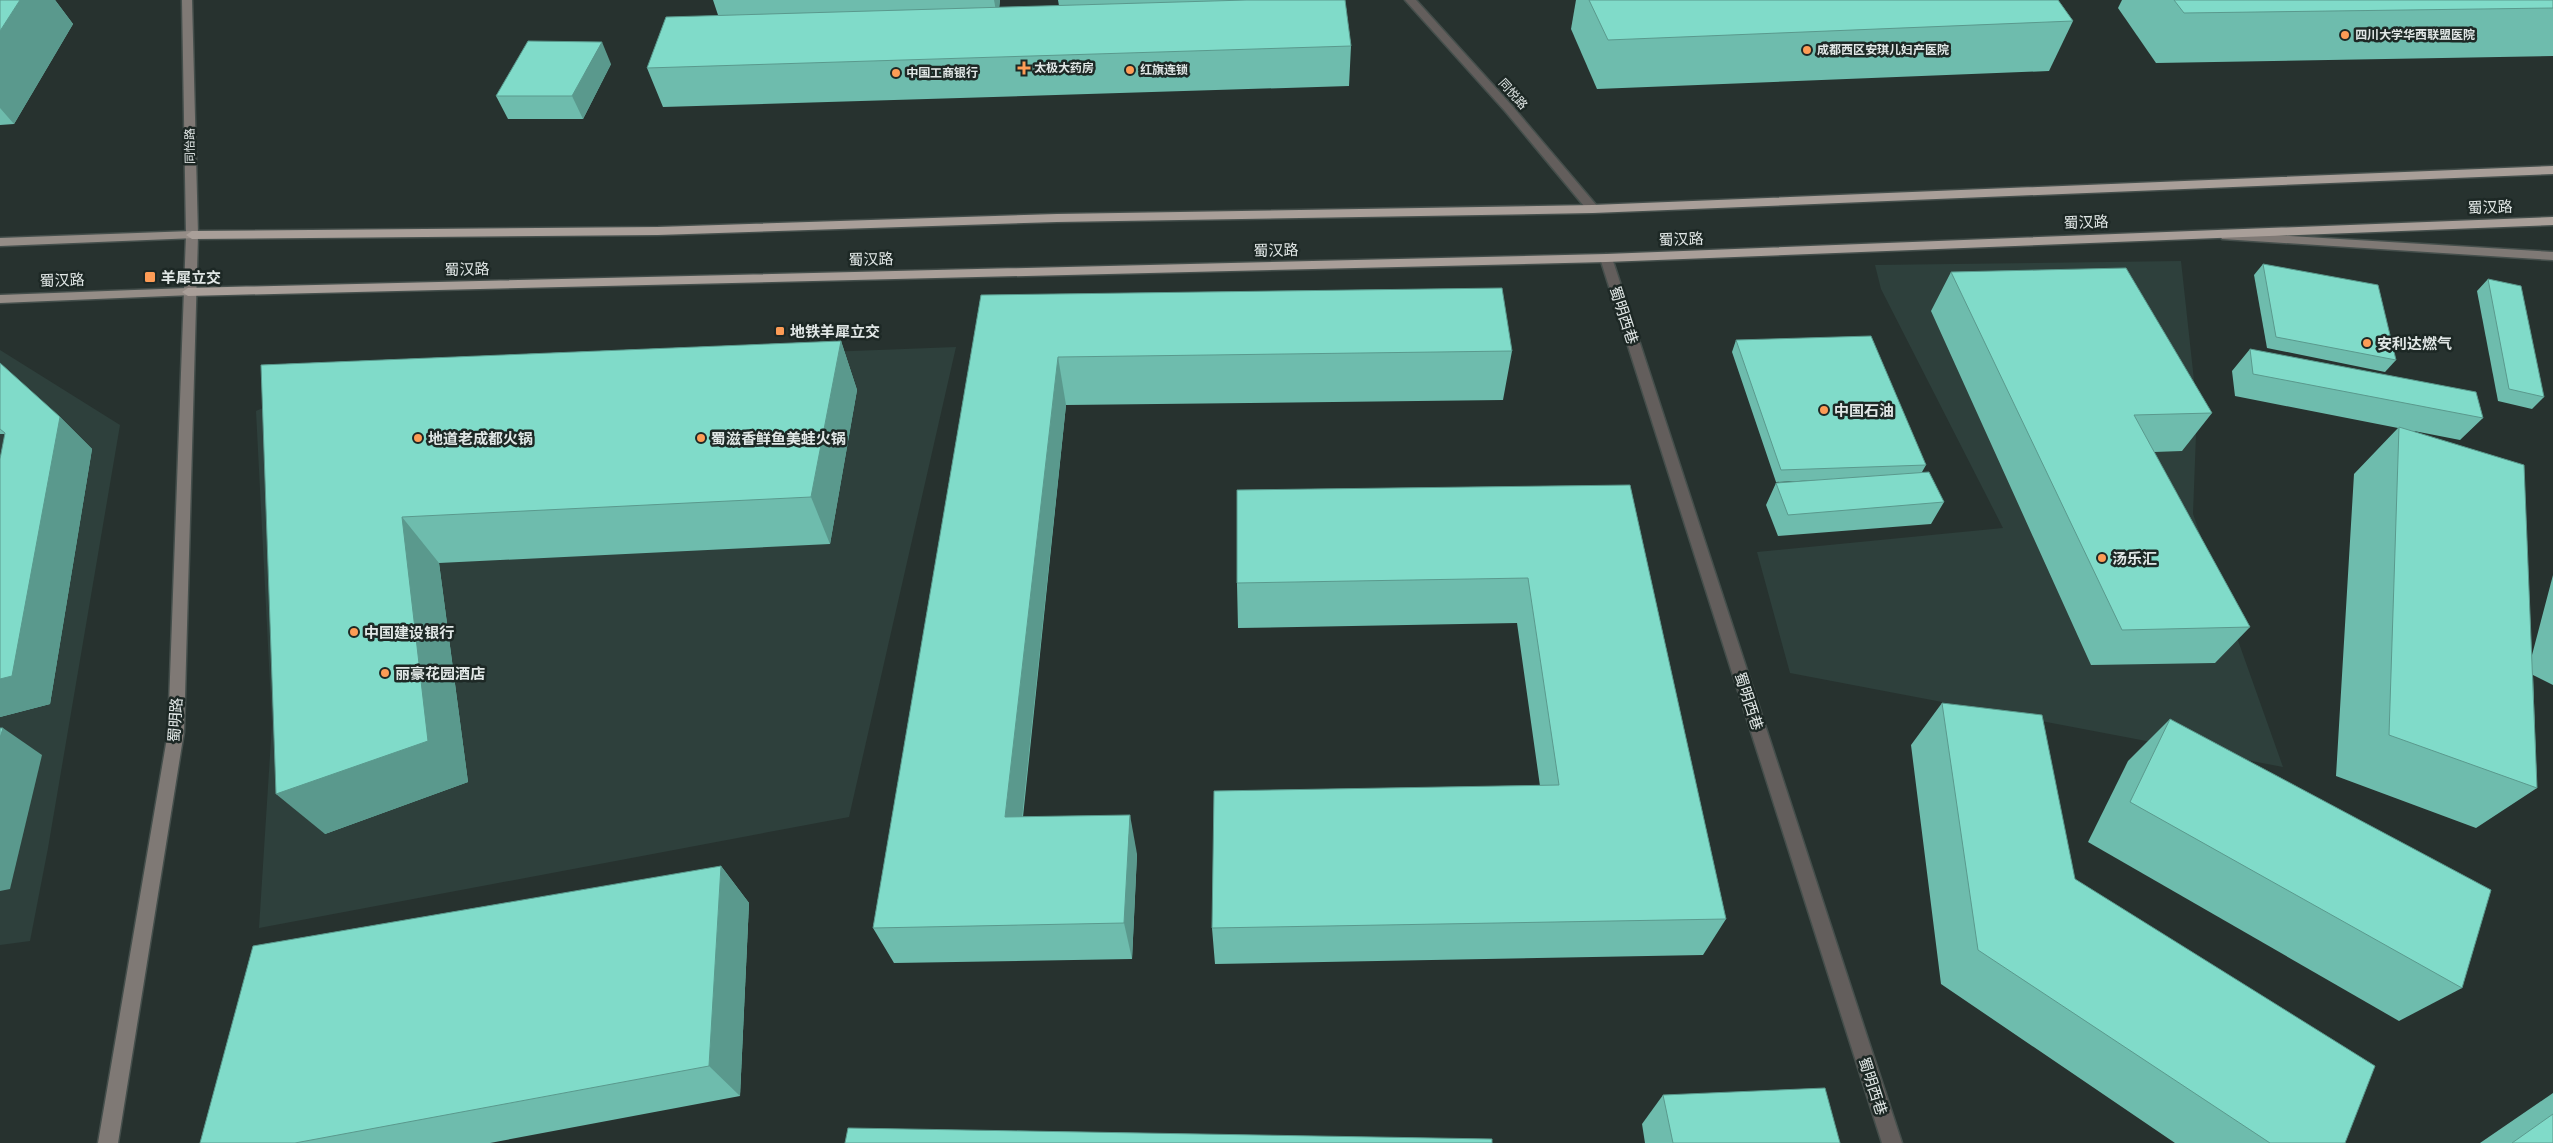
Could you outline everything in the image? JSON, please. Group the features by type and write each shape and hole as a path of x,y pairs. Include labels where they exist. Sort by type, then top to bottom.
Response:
{"highway":[{"path":"192,235 658,231 1056,218 1593,208 2553,170"},
{"name":"蜀汉路","path":"188,292 1606,258 2553,221"}],"main road":[{"path":"0,242 192,235"},
{"name":"蜀汉路","path":"0,298 188,292"}],"street":[{"name":"同怡路","path":"187,0 192,235 188,292"},
{"name":"同悦路","path":"1410,0 1509,109 1593,208"},
{"path":"2197,234 2553,256"},
{"name":"蜀明西巷","path":"1606,258 1892,1143"},
{"name":"蜀明路","path":"108,1143 176,732 188,292"}],"shaded area":[{"path":"2181,261 2197,408 2193,514 2283,767 1790,673 1757,552 2003,528 1881,289 1875,265"},
{"path":"956,347 849,817 259,928 272,724 256,411 345,371"},
{"path":"0,350 120,425 48,848 30,941 0,945"}],"building":[{"path":"0,0 20,0 0,31"},
{"path":"1246,0 1345,0 1351,46 647,68 666,17"},
{"path":"1589,0 2058,0 2073,21 1608,40"},
{"path":"2174,0 2553,0 2553,8 2184,13"},
{"path":"528,41 602,42 572,96 496,96"},
{"path":"2263,264 2378,285 2396,360 2276,337"},
{"path":"2126,268 2212,413 2134,415 2250,627 2122,630 1951,272"},
{"path":"2488,279 2521,286 2544,397 2509,389"},
{"path":"1502,288 1512,351 1058,357 1005,817 1130,815 1124,923 873,928 981,295"},
{"path":"1871,336 1926,465 1781,470 1736,340"},
{"name":"丽豪花园酒店","path":"841,341 811,497 402,517 428,741 276,794 261,365"},
{"path":"2250,349 2476,392 2483,418 2253,374"},
{"path":"0,363 60,417 12,676 0,679 0,459 5,433 0,429"},
{"path":"2399,427 2524,465 2537,788 2389,735"},
{"path":"1929,472 1944,502 1788,515 1776,483"},
{"path":"1630,485 1726,919 1212,928 1214,791 1559,785 1528,578 1237,583 1237,490"},
{"path":"1942,703 2042,715 2075,879 2375,1066 2345,1143 2270,1143 1978,950"},
{"path":"2170,719 2491,890 2462,988 2130,802"},
{"path":"721,866 709,1066 295,1143 200,1143 253,946"},
{"path":"1825,1088 1840,1143 1673,1143 1663,1095"},
{"path":"2553,1114 2553,1143 2512,1143"},
{"path":"848,1128 1492,1139 1492,1143 845,1143"}],"place":[{"name":"四川大学华西联盟医院","path":"2345,35"},
{"name":"成都西区安琪儿妇产医院","path":"1807,50"},
{"name":"太极大药房","path":"1024,68"},
{"name":"红旗连锁","path":"1130,70"},
{"name":"中国工商银行","path":"896,73"},
{"name":"羊犀立交","path":"150,277"},
{"name":"地铁羊犀立交","path":"780,331"},
{"name":"安利达燃气","path":"2367,343"},
{"name":"中国石油","path":"1824,410"},
{"name":"地道老成都火锅","path":"418,438"},
{"name":"蜀滋香鲜鱼美蛙火锅","path":"701,438"},
{"name":"汤乐汇","path":"2102,558"},
{"name":"中国建设银行","path":"354,632"},
{"name":"丽豪花园酒店","path":"385,673"}]}
